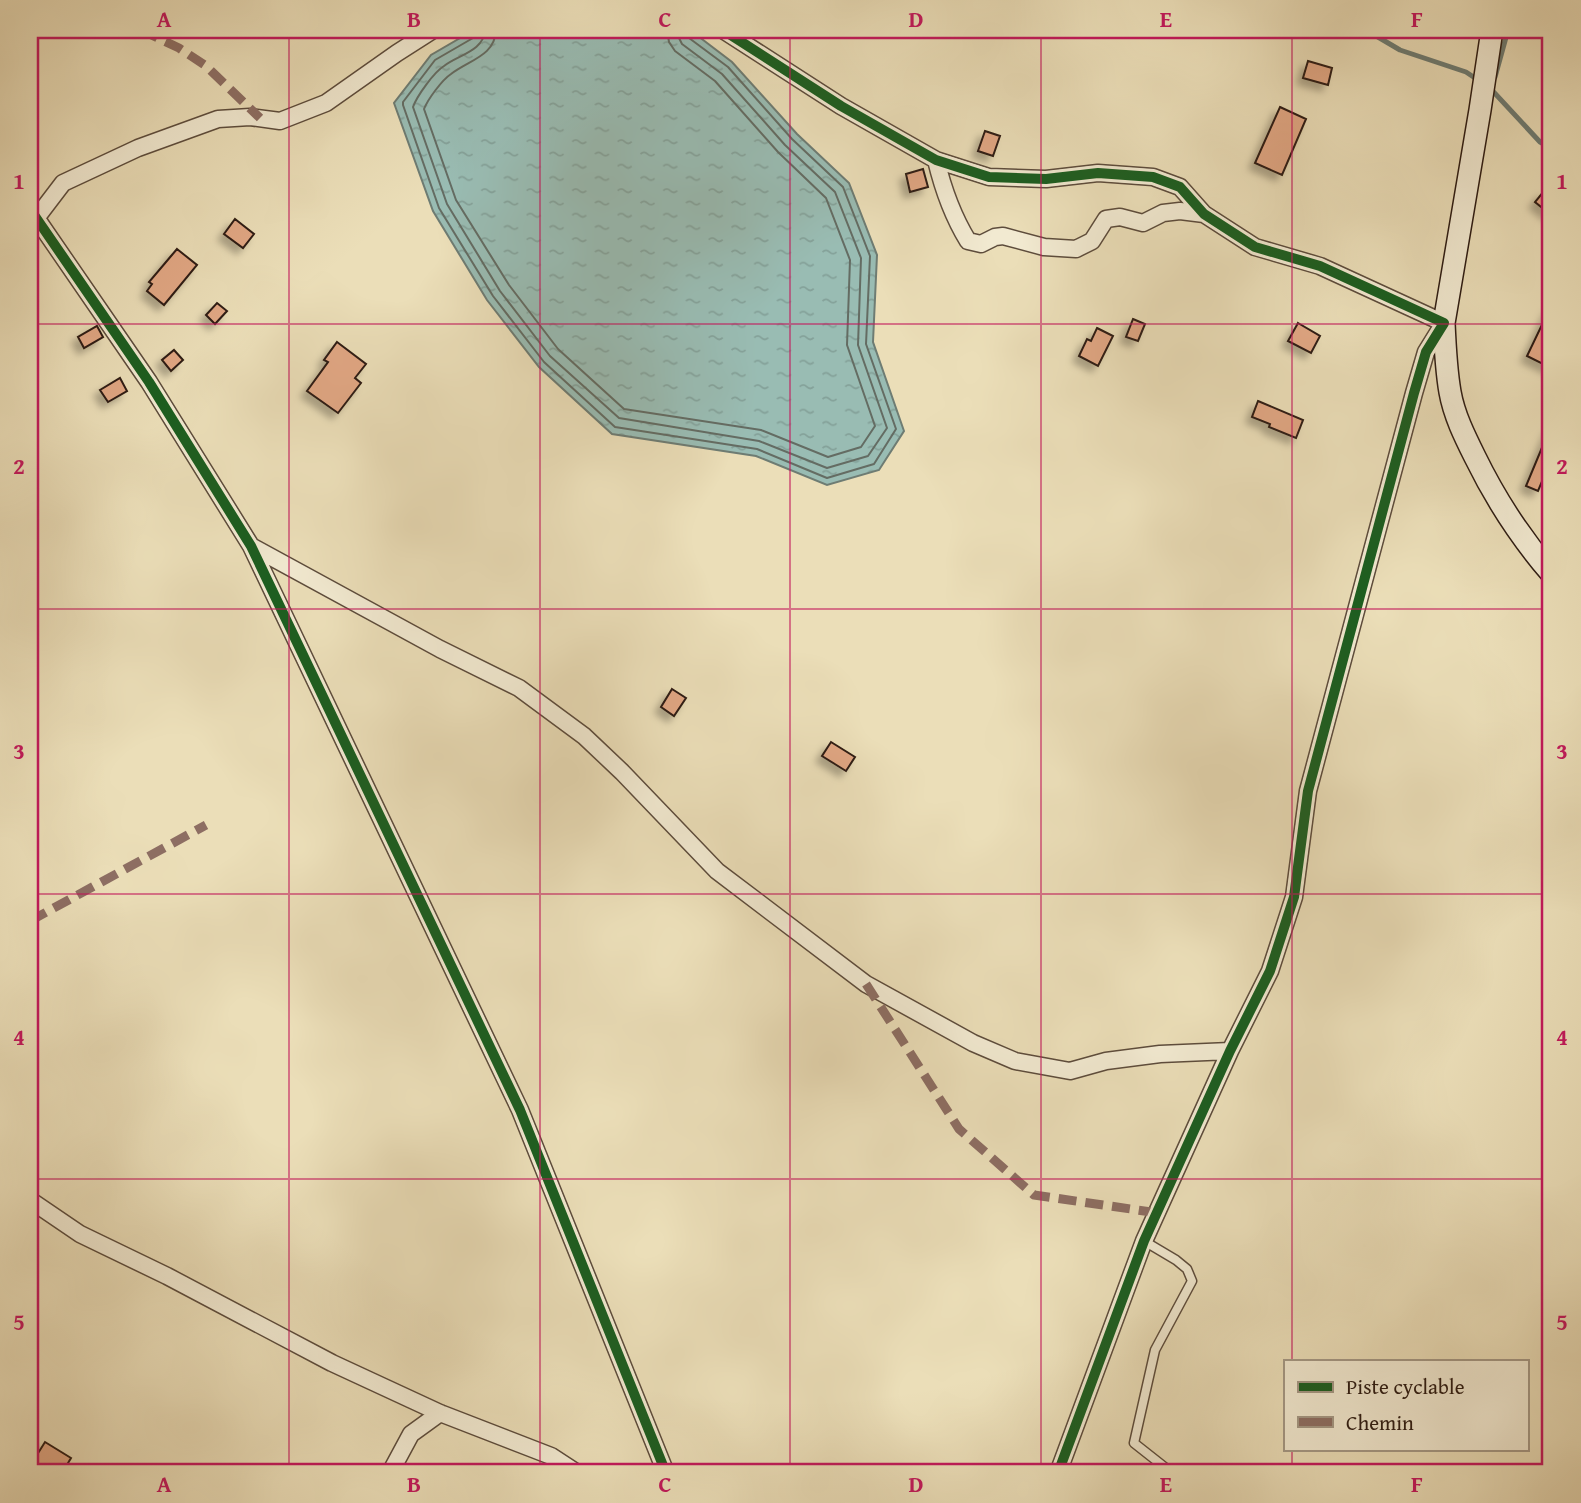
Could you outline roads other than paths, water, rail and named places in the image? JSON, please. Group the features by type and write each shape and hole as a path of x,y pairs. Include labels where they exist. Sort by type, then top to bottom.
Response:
{"street":[{"path":"433,30 326,103 280,121 250,117 218,120 138,148 63,183 32,217 149,382 251,546 520,1110 666,1473"},
{"path":"723,30 841,106 936,160 989,177 1046,179 1098,173 1153,177 1180,187 1204,214 1255,247 1320,266 1444,323"},
{"path":"1492,30 1444,323 1445,355 1451,395 1464,435 1489,486 1525,543 1551,573"},
{"path":"936,160 958,225 968,241 981,244 1003,236 1044,247 1076,249 1092,241 1106,219 1120,216 1143,223 1163,213 1180,211 1204,214"},
{"path":"1058,1473 1144,1241 1230,1051 1270,971 1294,897 1308,791 1423,362 1444,323"},
{"path":"251,546 440,649 519,688 584,736 717,871 866,984 973,1042 1015,1061 1070,1071 1107,1061 1160,1054 1230,1051"},
{"path":"30,1200 80,1234 167,1276 332,1363 440,1413 551,1455 577,1473"},
{"path":"390,1473 411,1434 440,1413"}],"lane":[{"path":"1144,1241 1187,1269 1192,1281 1155,1350 1134,1443 1172,1473"}],"water":[{"path":"474,30 690,30 732,62 797,134 849,183 877,255 873,342 904,431 879,470 827,485 756,456 612,434 539,367 487,300 433,211 394,103 431,55"}],"waterway":[{"path":"1366,30 1400,50 1466,72 1478,80"},
{"path":"1495,77 1508,30"},
{"path":"1489,87 1540,142 1551,148"}]}
